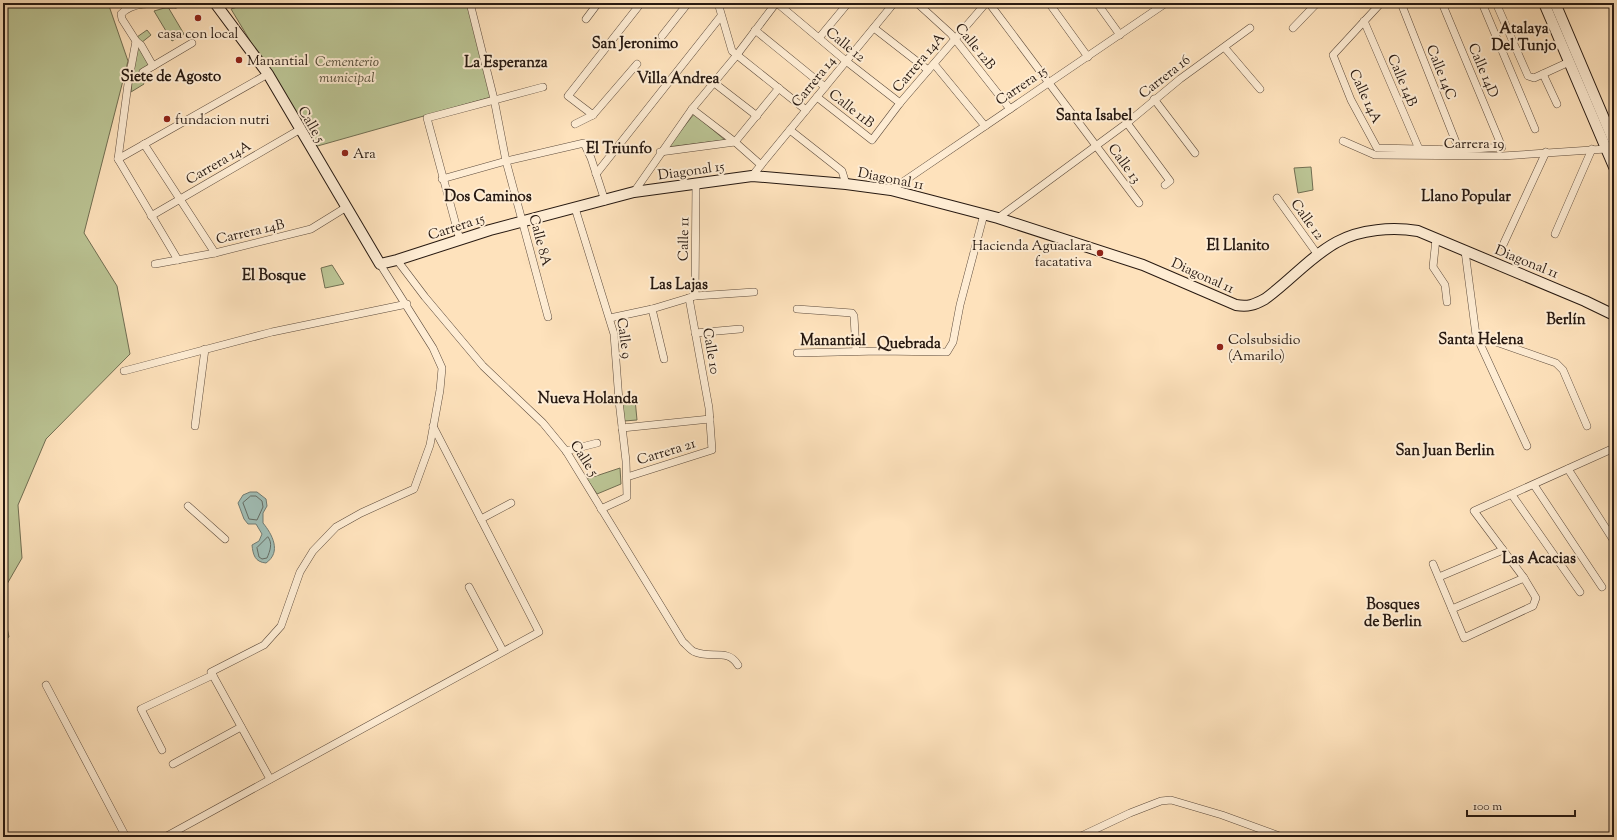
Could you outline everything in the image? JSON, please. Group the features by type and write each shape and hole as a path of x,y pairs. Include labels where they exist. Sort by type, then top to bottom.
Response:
{"street":[{"path":"154,66 122,19 121,14 126,8 139,4 174,5 179,3"},
{"name":"Calle 5","path":"215,3 268,74 299,130 380,264"},
{"name":"Calle 8A","path":"470,3 494,99 506,161 548,317"},
{"path":"586,19 598,3"},
{"path":"593,115 568,96 641,3"},
{"path":"662,36 688,3"},
{"path":"718,3 728,43 736,56 780,88 806,110"},
{"path":"634,192 660,152 692,109 777,3"},
{"name":"Calle 12","path":"777,3 846,61 900,103"},
{"path":"818,38 848,3"},
{"name":"Carrera 14","path":"752,176 894,3"},
{"name":"Calle 12B","path":"917,3 930,14 954,40 1010,109"},
{"name":"Carrera 14A","path":"872,140 900,103 986,3"},
{"name":"Calle 13","path":"989,3 1096,144 1138,203"},
{"path":"1050,3 1088,57"},
{"path":"1097,3 1120,35"},
{"name":"Carrera 15","path":"891,190 1166,3"},
{"path":"1293,28 1317,3"},
{"path":"1364,21 1381,3"},
{"name":"Calle 14C","path":"1401,3 1459,150"},
{"name":"Calle 14D","path":"1442,3 1502,147 1459,150"},
{"path":"1482,3 1536,129"},
{"path":"1496,3 1528,76 1534,78 1569,62"},
{"path":"1544,3 1569,62 1610,145"},
{"path":"1555,3 1610,145 1614,167"},
{"path":"596,174 721,16"},
{"name":"Calle 14A","path":"1364,21 1333,55 1351,100 1377,148 1418,149"},
{"name":"Calle 14B","path":"1364,21 1418,149"},
{"path":"874,28 928,70"},
{"name":"Carrera 16","path":"998,218 1096,144 1127,123 1180,79 1225,48 1250,28"},
{"path":"755,30 825,87"},
{"path":"136,41 128,84 118,159 178,260"},
{"path":"143,72 192,43"},
{"path":"1225,48 1260,89"},
{"path":"574,124 593,115 637,64"},
{"path":"934,64 985,126"},
{"path":"118,159 268,74"},
{"path":"1543,74 1557,104"},
{"path":"713,82 757,116"},
{"path":"460,240 442,179 427,118 543,86"},
{"path":"660,152 735,142 780,88"},
{"name":"Calle 11B","path":"817,97 872,140"},
{"path":"1154,100 1195,153"},
{"path":"692,109 735,142 761,165"},
{"path":"1127,123 1170,181 1165,185"},
{"name":"Carrera 14A","path":"151,216 299,130"},
{"path":"790,130 842,172 846,184"},
{"name":"Carrera 19","path":"1344,141 1375,155 1502,156 1592,149 1610,145"},
{"path":"144,144 214,253"},
{"path":"442,179 506,161 581,144 586,146 605,201"},
{"path":"1418,149 1459,150"},
{"path":"1555,234 1592,149"},
{"path":"1503,245 1546,152"},
{"name":"Diagonal 11","path":"752,176 846,184 891,190 984,214 1143,265 1236,305 1243,306 1255,305 1265,299 1318,255 1337,242 1346,238 1391,229 1418,231 1578,298 1614,315"},
{"name":"Diagonal 15","path":"634,192 752,176"},
{"name":"Calle 11","path":"692,297 696,183"},
{"name":"Carrera 15","path":"380,264 523,222 634,192"},
{"name":"Calle 12","path":"1277,198 1318,255"},
{"name":"Carrera 14B","path":"155,264 214,253 310,229 345,208"},
{"name":"Calle 9","path":"575,208 614,334 627,477 627,496 601,510"},
{"path":"797,353 947,352 953,342 960,305 984,214"},
{"path":"1436,239 1433,267 1445,285 1447,302"},
{"path":"1465,251 1476,335 1528,446"},
{"name":"Calle 5","path":"397,260 425,297 482,366 543,423 566,451 683,642 694,652 726,655 734,658 738,665"},
{"path":"270,779 211,672 264,645 281,626 300,572 313,551 336,527 361,513 414,489 430,445 440,390 442,368 433,348 407,304 380,264"},
{"path":"610,318 652,309 692,297 754,292"},
{"name":"Calle 10","path":"692,297 695,333 709,408 712,450"},
{"path":"124,371 272,332 407,304"},
{"path":"652,309 664,359"},
{"path":"797,309 852,313 854,316 856,352"},
{"path":"695,333 740,329"},
{"path":"1476,335 1556,363 1563,370 1586,426"},
{"path":"195,426 205,350"},
{"path":"622,428 710,419"},
{"path":"165,837 538,632 433,426"},
{"path":"566,451 597,443"},
{"path":"1433,564 1464,638 1533,606 1536,598 1524,578 1474,511 1614,448"},
{"name":"Carrera 21","path":"627,477 712,450"},
{"path":"1568,469 1614,541"},
{"path":"1534,485 1602,587"},
{"path":"1512,495 1580,592"},
{"path":"481,519 511,503"},
{"path":"188,506 225,539"},
{"path":"1439,577 1503,550"},
{"path":"1452,609 1524,578"},
{"path":"469,587 504,651"},
{"path":"162,750 141,709 213,675"},
{"path":"46,685 126,837"},
{"path":"173,764 241,727"},
{"path":"1079,837 1136,810 1161,801 1171,800 1222,815 1282,837"}],"green space":[{"path":"3,3 108,3 128,61 84,233 117,286 130,354 46,439 18,505 22,558 3,591"},
{"name":"Cementerio municipal","path":"250,3 469,3 491,97 314,147 231,9"},
{"path":"168,7 184,34 172,41 154,11"},
{"path":"147,30 151,35 141,43 137,37"},
{"path":"140,46 151,66 138,73 144,84 131,92 135,51"},
{"path":"694,114 725,140 668,147"},
{"path":"1311,167 1313,190 1298,193 1294,168"},
{"path":"332,265 344,284 325,288 321,268"},
{"path":"635,399 637,420 624,421 622,400"},
{"path":"620,468 621,484 597,494 587,479"},
{"path":"3,608 9,637 3,640"}],"water":[{"path":"250,492 257,492 266,499 267,506 263,513 263,523 270,532 274,543 274,554 266,563 257,560 252,549 252,545 259,541 262,534 256,524 248,524 244,519 238,503 243,495"}],"place":[{"name":"casa con local","path":"198,18"},
{"name":"Manantial","path":"239,60"},
{"name":"fundacion nutri","path":"167,119"},
{"name":"Ara","path":"345,153"},
{"name":"Hacienda Aguaclara facatativa","path":"1100,253"},
{"name":"Colsubsidio (Amarilo)","path":"1220,347"}],"district":[{"name":"Atalaya Del Tunjo","path":"1524,36"},
{"name":"San Jeronimo","path":"635,43"},
{"name":"La Esperanza","path":"506,62"},
{"name":"Siete de Agosto","path":"171,76"},
{"name":"Villa Andrea","path":"678,78"},
{"name":"Santa Isabel","path":"1094,115"},
{"name":"El Triunfo","path":"619,148"},
{"name":"Dos Caminos","path":"488,196"},
{"name":"Llano Popular","path":"1466,196"},
{"name":"El Llanito","path":"1238,245"},
{"name":"El Bosque","path":"274,275"},
{"name":"Las Lajas","path":"679,284"},
{"name":"Berlín","path":"1566,319"},
{"name":"Santa Helena","path":"1481,339"},
{"name":"Manantial","path":"833,340"},
{"name":"Quebrada","path":"909,343"},
{"name":"Nueva Holanda","path":"588,398"},
{"name":"San Juan Berlin","path":"1445,450"},
{"name":"Las Acacias","path":"1539,558"},
{"name":"Bosques de Berlin","path":"1393,612"}]}
